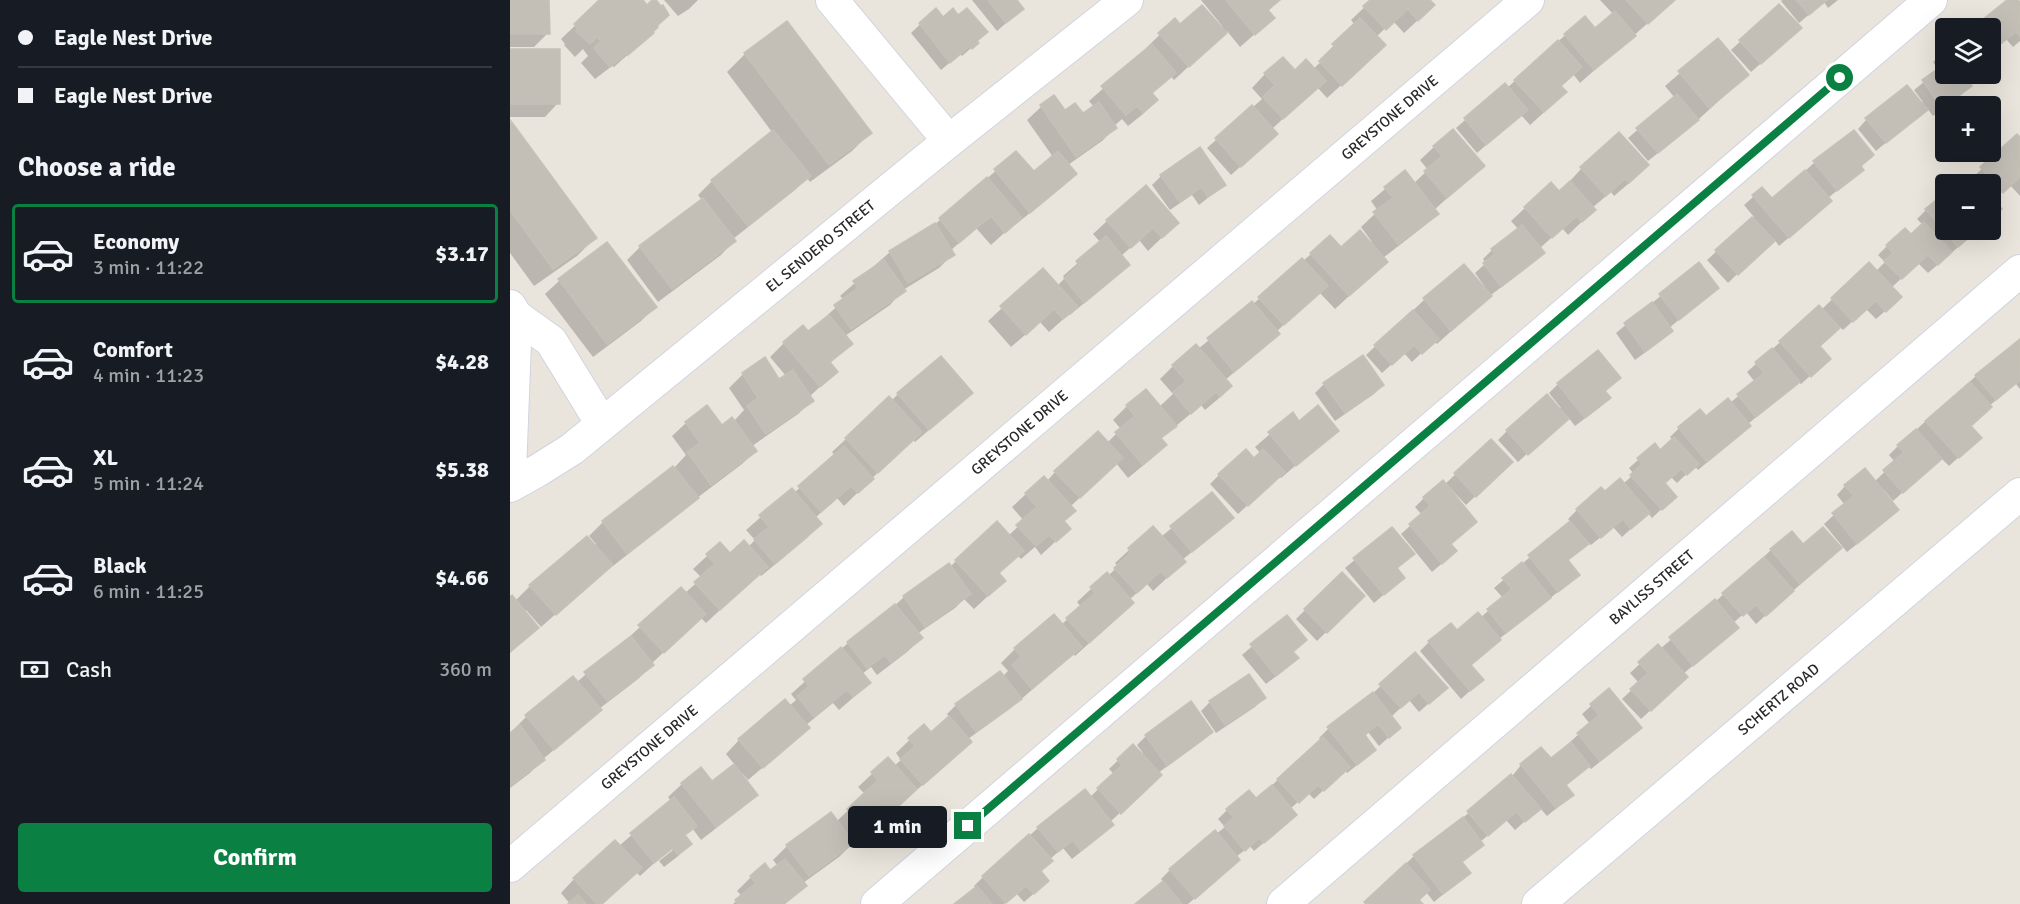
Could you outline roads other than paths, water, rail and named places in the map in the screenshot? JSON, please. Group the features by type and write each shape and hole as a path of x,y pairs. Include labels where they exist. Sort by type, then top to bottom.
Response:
{"street":[{"path":"832,0 949,141"},
{"name":"EL SENDERO STREET","path":"510,486 572,449 949,141 1127,0"},
{"name":"GREYSTONE DRIVE","path":"510,866 1528,0"},
{"path":"877,904 1931,0"},
{"name":"BAYLISS STREET","path":"1283,904 2020,271"},
{"path":"513,311 551,341 602,424"},
{"path":"510,473 513,311"},
{"name":"SCHERTZ ROAD","path":"1538,904 2020,494"}]}
